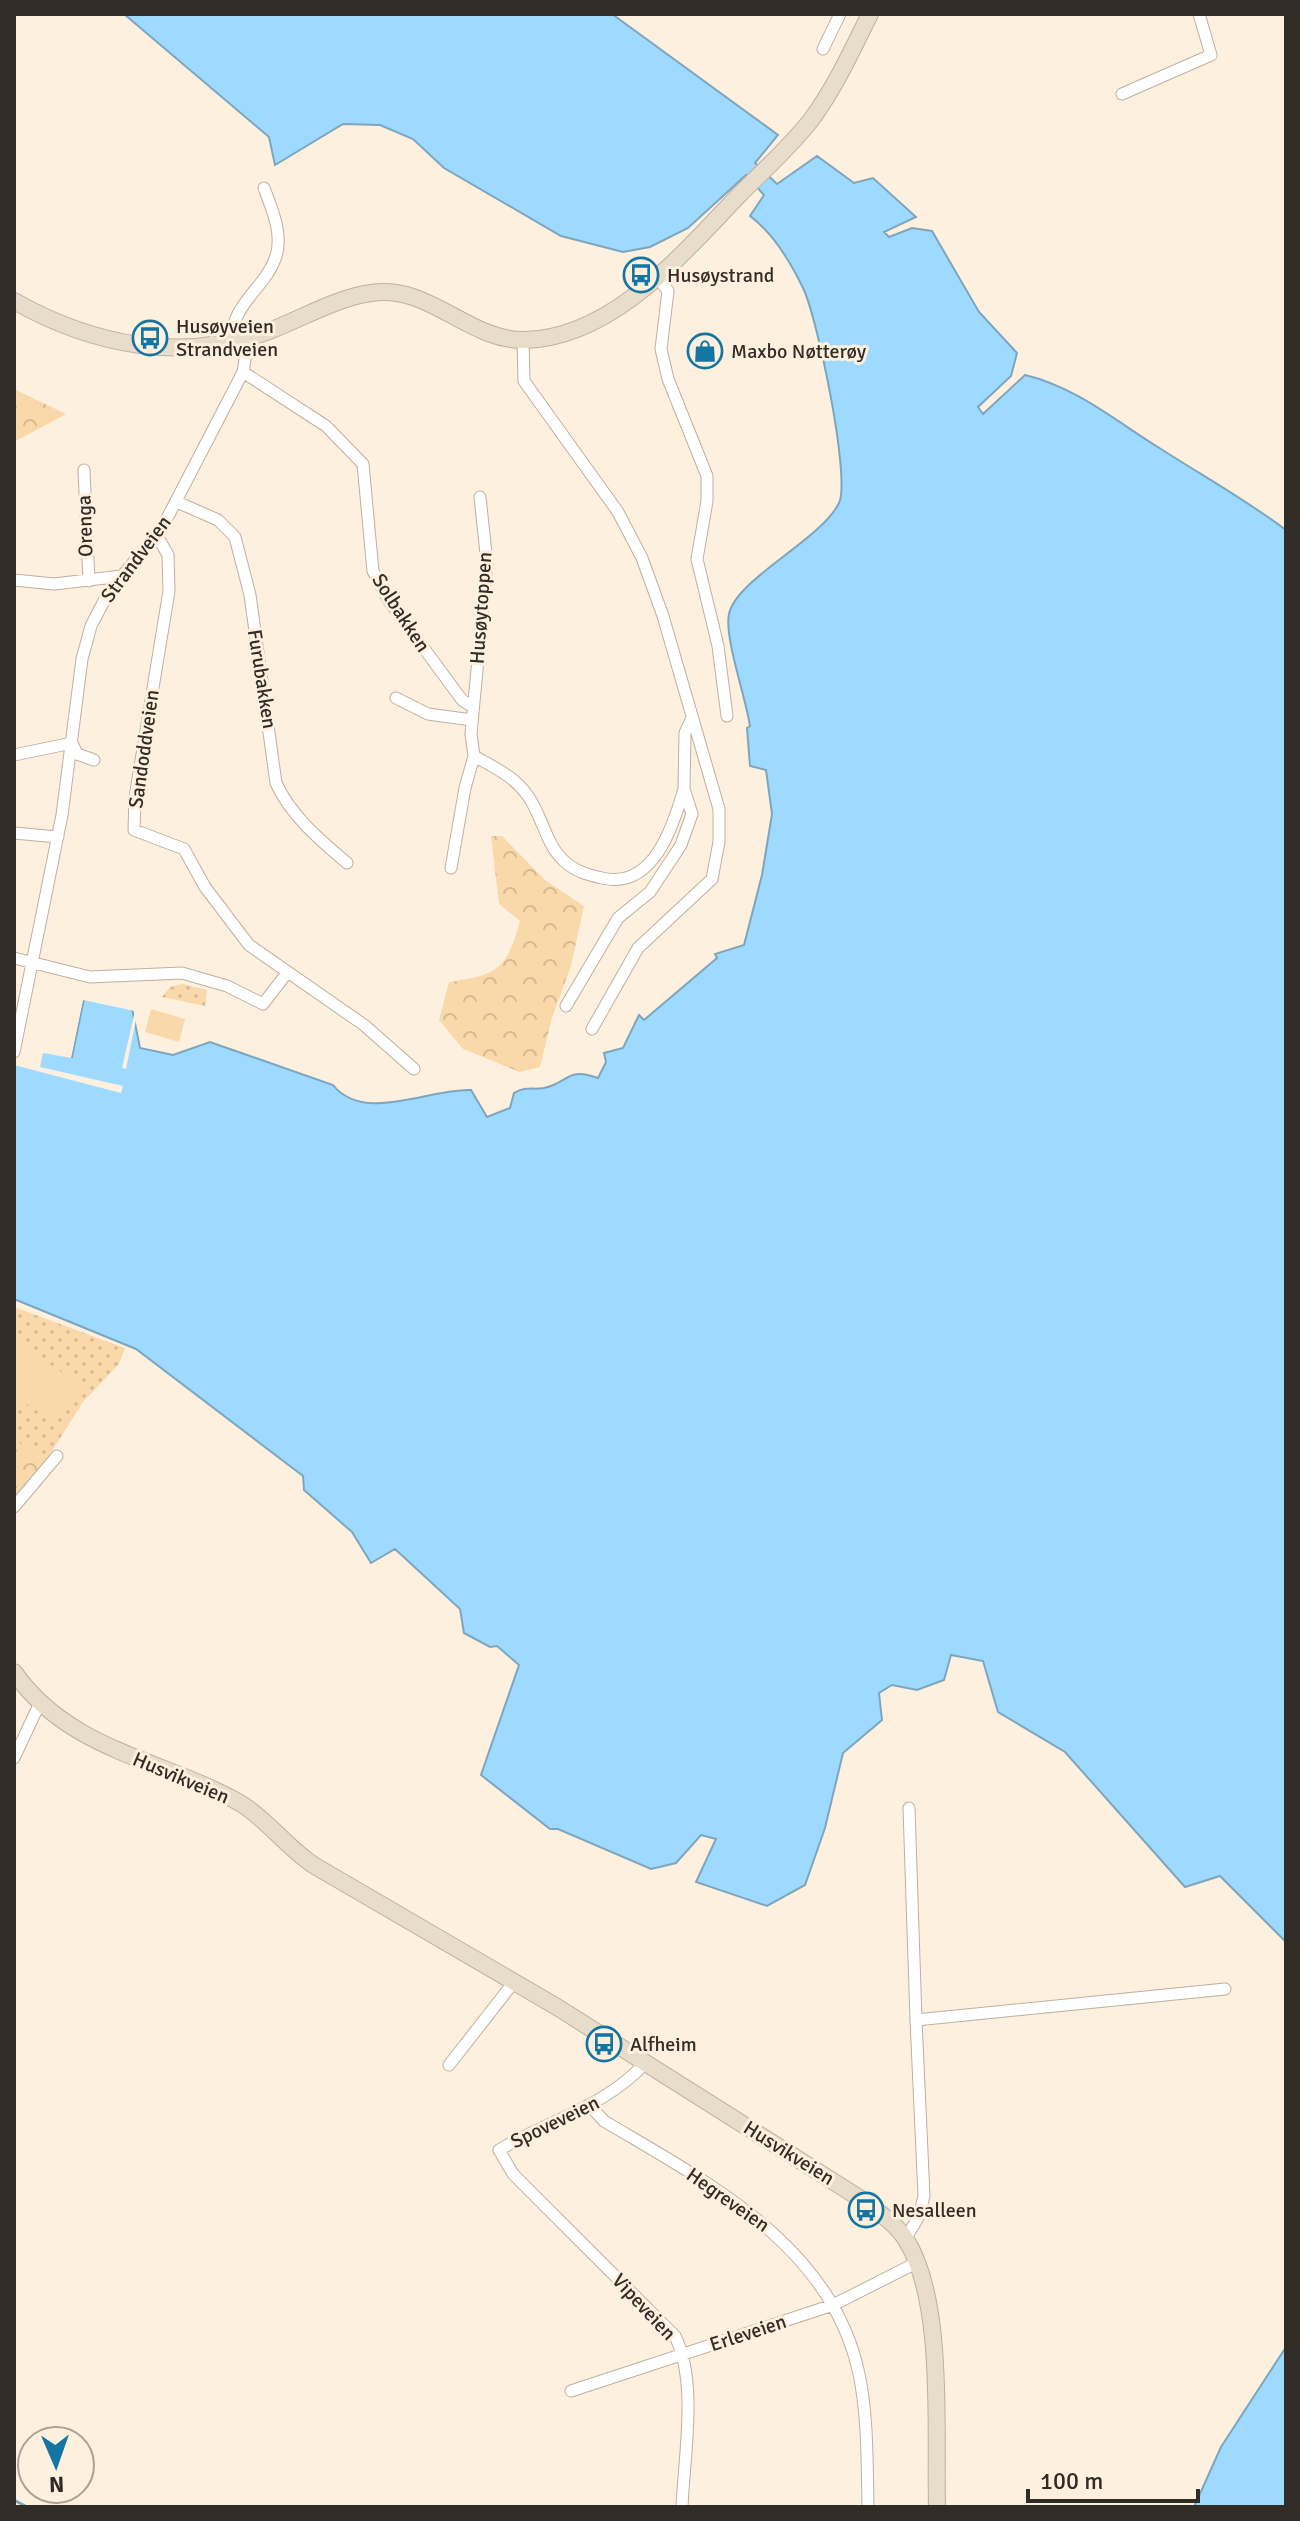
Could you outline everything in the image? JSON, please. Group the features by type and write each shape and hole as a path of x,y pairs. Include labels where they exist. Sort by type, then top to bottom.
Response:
{"main road":[{"path":"14,301 45,317 115,342 176,349 238,341 335,303 381,292 420,298 478,329 523,340 553,337 586,325 628,299 656,276 758,176 811,119 870,14"},
{"name":"Husvikveien","path":"14,1672 39,1705 117,1751 242,1805 305,1860 646,2062 861,2199 906,2238 918,2262 930,2313 937,2507"}],"street":[{"path":"823,49 840,14"},
{"path":"1122,94 1211,55 1199,14"},
{"name":"Strandveien","path":"14,1052 58,837 82,659 91,626 101,603 156,534 177,502 243,372 246,353 231,329 235,316 265,278 277,254 276,222 264,188"},
{"path":"656,276 668,291 661,340 668,379 707,476 707,501 697,559 718,646 727,716"},
{"path":"523,340 524,381 618,512 642,558 663,616 719,809 715,869 709,884 638,948 592,1029"},
{"name":"Solbakken","path":"243,372 326,426 363,464 369,552 378,583 472,713"},
{"name":"Orenga","path":"84,470 89,581"},
{"name":"Husøytoppen","path":"451,868 474,756 472,713 487,563 480,497"},
{"name":"Furubakken","path":"177,502 218,520 235,537 250,595 276,783 283,798 307,827 347,863"},
{"name":"Sandoddveien","path":"156,534 168,555 169,591 135,797 134,830 145,837 184,849 205,887 249,945 364,1025 414,1069"},
{"name":"Orenga","path":"14,580 54,584 122,576"},
{"path":"396,698 428,714 472,713"},
{"path":"474,756 512,777 528,796 561,858 574,870 610,880 634,876 648,866 667,837 684,789 685,733 691,720"},
{"path":"14,755 72,743 77,754 94,760"},
{"path":"566,1006 618,918 650,892 681,845 692,814 684,789"},
{"path":"14,833 58,837"},
{"path":"14,958 90,977 182,973 227,986 263,1004 287,973"},
{"path":"14,1507 57,1456"},
{"path":"14,1758 39,1705"},
{"path":"906,2238 919,2216 924,2196 909,1808"},
{"path":"449,2065 514,1982"},
{"path":"916,2020 1225,1989"},
{"name":"Spoveveien","path":"499,2150 591,2107 635,2075 646,2062"},
{"name":"Hegreveien","path":"591,2107 604,2121 757,2218 797,2255 833,2305 855,2360 864,2402 868,2507"},
{"name":"Vipeveien","path":"499,2150 513,2174 675,2336 683,2354 687,2379 682,2507"},
{"name":"Erleveien","path":"571,2391 833,2305 918,2262"}],"green space":[{"path":"14,389 66,414 14,442"},
{"path":"491,836 502,836 546,881 584,906 571,966 552,1018 540,1067 520,1072 463,1049 439,1020 449,982 479,976 498,967 510,950 520,921 499,904"},
{"path":"182,984 207,990 205,1006 162,997 170,987"},
{"path":"151,1009 185,1019 179,1042 145,1032"},
{"path":"14,1307 125,1348 119,1364 83,1402 45,1462 14,1439"},
{"path":"14,1339 80,1385 54,1423 14,1395"},
{"path":"14,1439 45,1462 14,1500"}],"water":[{"path":"124,14 612,14 778,135 755,163 777,184 817,156 854,183 873,178 916,217 884,232 889,237 912,228 932,231 979,312 1017,353 1011,376 978,407 983,414 1025,375 1044,381 1096,406 1286,530 1286,1942 1220,1876 1185,1887 1065,1752 998,1712 983,1661 951,1655 944,1680 917,1690 892,1685 879,1693 882,1720 843,1753 825,1828 805,1885 767,1906 696,1882 716,1839 701,1835 676,1863 651,1869 558,1829 550,1829 481,1775 519,1665 497,1646 490,1647 464,1633 460,1609 395,1549 371,1563 352,1532 304,1490 303,1476 136,1349 14,1299 14,1062 37,1068 42,1050 72,1057 84,999 132,1008 140,1048 173,1055 210,1042 333,1085 346,1096 362,1102 398,1101 471,1090 487,1117 510,1108 514,1093 518,1091 544,1088 580,1074 598,1078 606,1062 604,1053 623,1048 639,1015 644,1020 717,958 715,954 744,945 762,875 772,814 766,770 750,766 747,728 750,726 732,652 729,614 747,587 829,517 839,503 841,488 837,431 809,304 781,249 750,216 764,195 746,175 688,228 650,247 623,252 561,236 444,168 413,139 380,125 343,124 275,165 269,137"},
{"path":"1286,2347 1286,2507 1194,2507 1221,2447"}],"pier":[{"path":"83,996 136,1006 126,1069 122,1068 135,1011 83,1000 71,1058 43,1053 40,1067 123,1086 121,1093 14,1065 14,1058 35,1063 40,1047 69,1052"}],"waterway":[{"path":"14,2500 27,2507"}],"place":[{"name":"Husøystrand","path":"641,275"},
{"name":"Husøyveien Strandveien","path":"150,338"},
{"name":"Maxbo Nøtterøy","path":"705,351"},
{"name":"Alfheim","path":"604,2044"},
{"name":"Nesalleen","path":"866,2210"}]}
